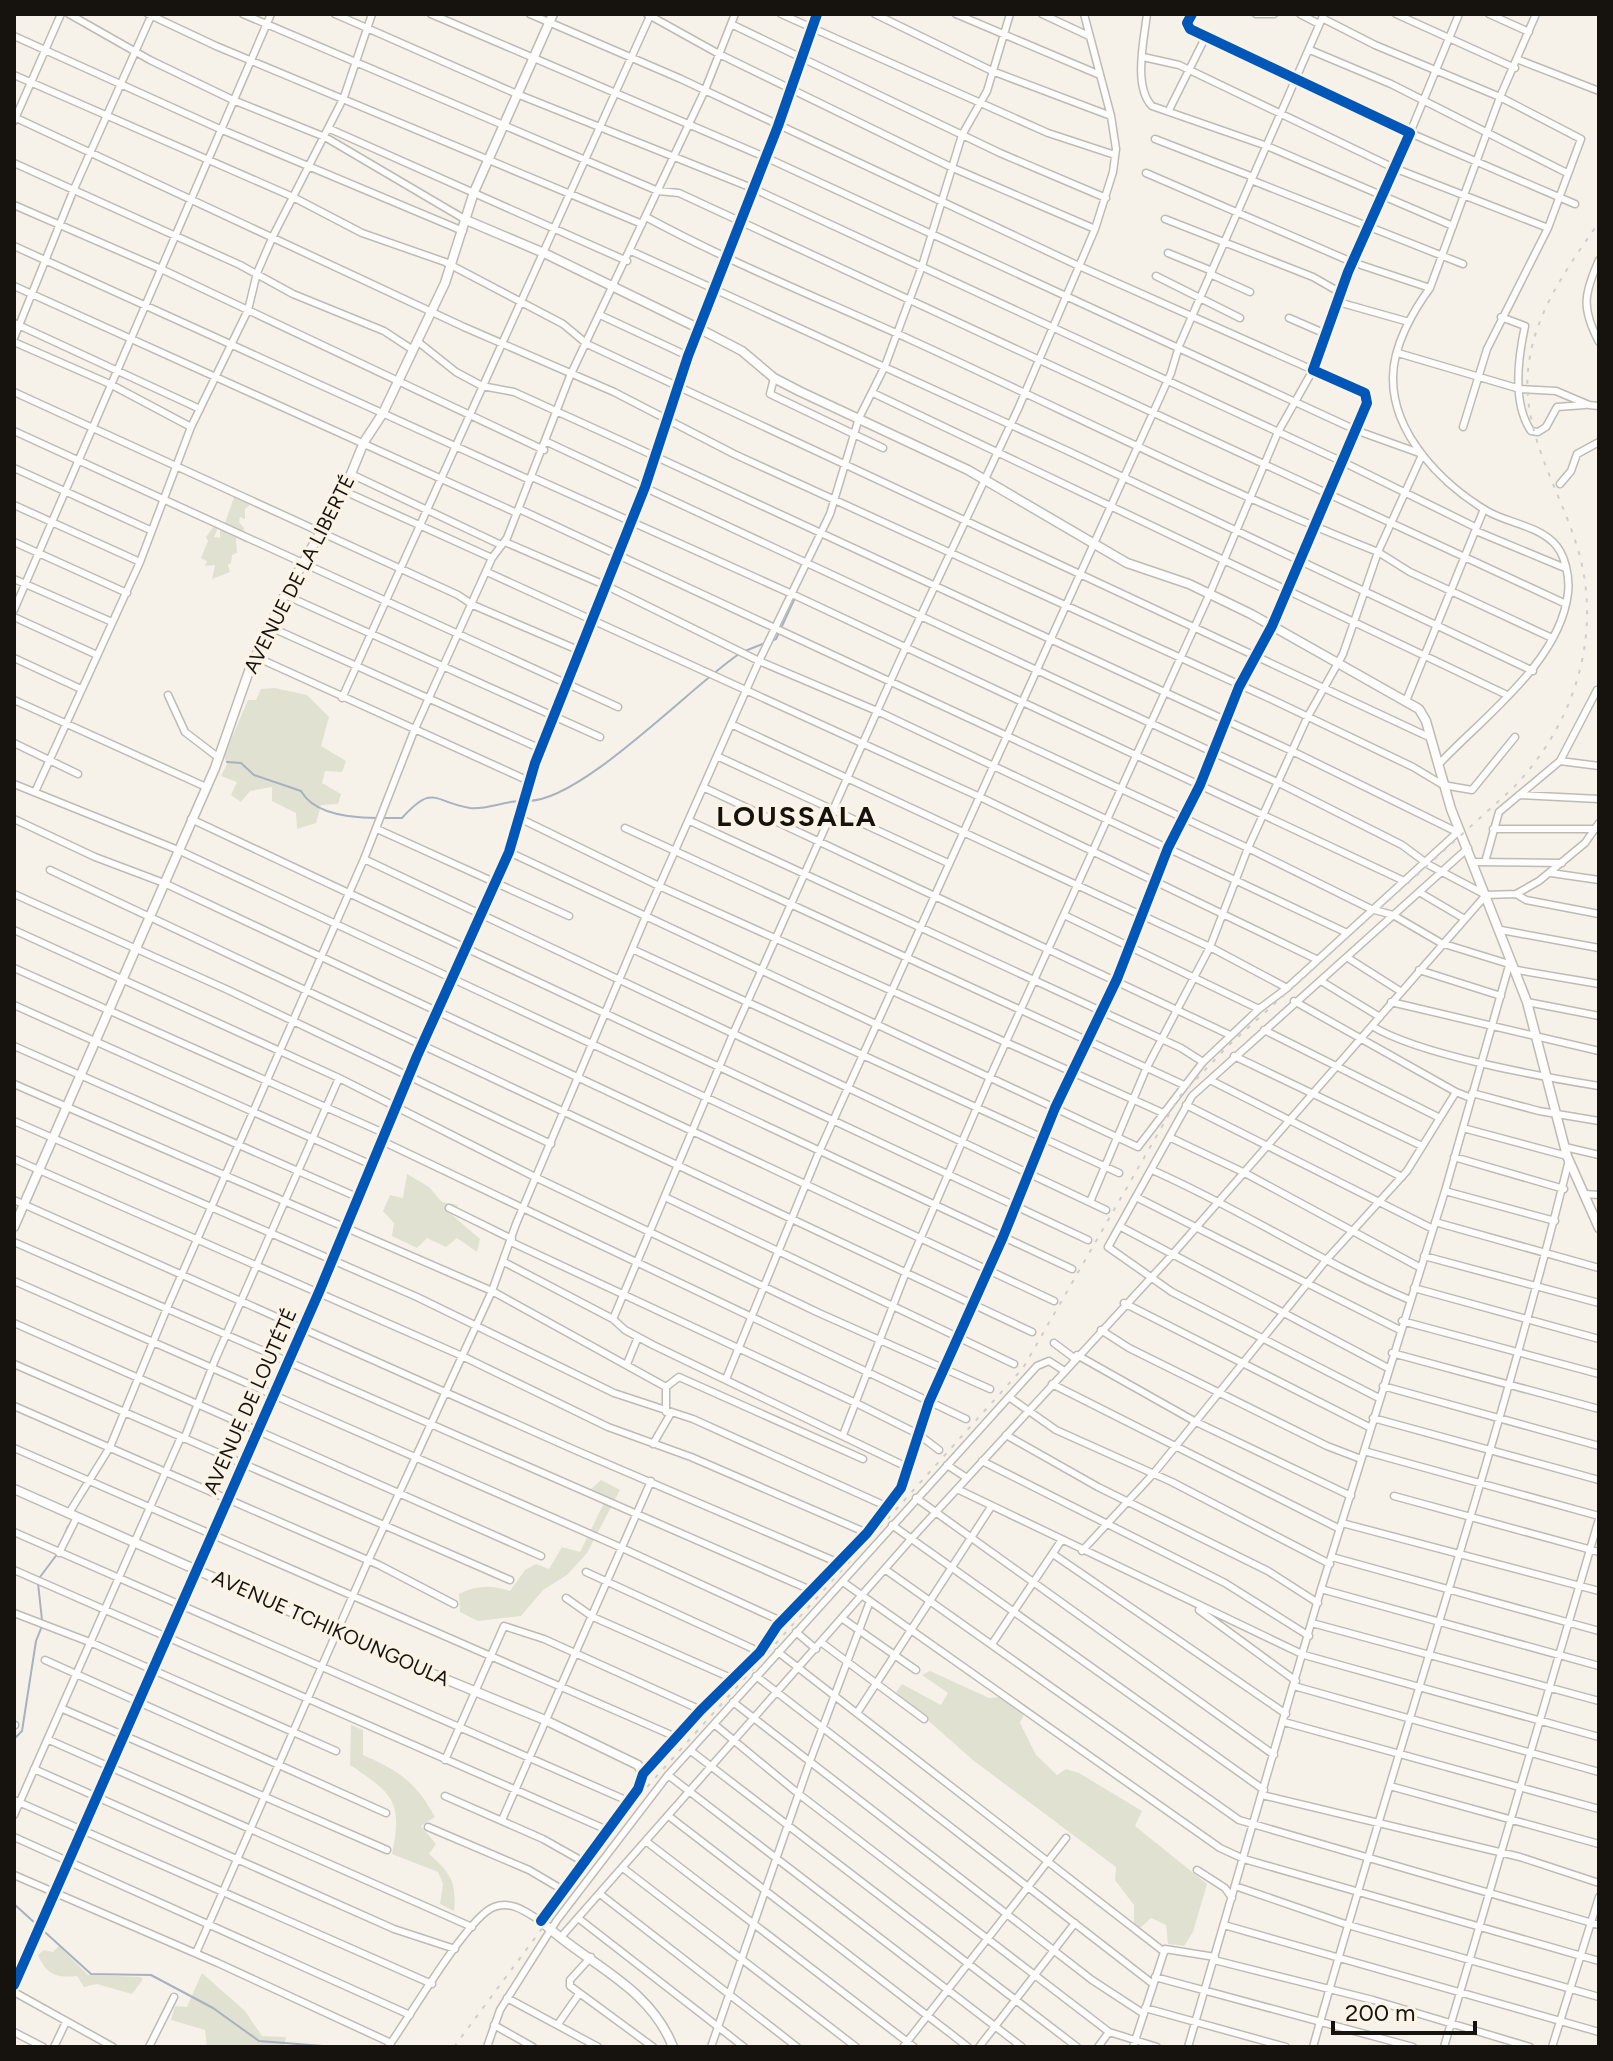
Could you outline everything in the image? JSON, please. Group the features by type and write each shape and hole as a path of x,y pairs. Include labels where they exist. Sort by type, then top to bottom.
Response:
{"street":[{"path":"61,14 14,118 570,376 614,392 669,422 835,501 1413,767 1443,785 1472,790 1515,737"},
{"path":"69,14 134,52 233,100 325,137 466,220 544,253 700,329 742,351 774,378 985,480 1127,563 1210,593 1406,701 1423,715 1458,831 1468,848 1527,1002 1567,1154 1599,1228"},
{"path":"243,14 658,191 679,193 1566,604"},
{"path":"14,610 271,14"},
{"path":"335,14 517,94 752,188 1343,462 1476,529 1566,568"},
{"path":"35,792 127,593 191,427 248,310 257,273 273,236 344,97 372,14"},
{"path":"431,14 765,157 1358,431 1422,454"},
{"path":"487,2047 507,1998 563,1890 628,1801 643,1774 731,1678 760,1652 781,1621 867,1533 888,1507 909,1468 929,1402 1003,1237 1055,1108 1102,1013 1143,917 1168,848 1228,722 1239,687 1272,626 1358,431 1367,403 1365,393 1079,266 551,18 530,14"},
{"path":"59,1553 89,1480 110,1447 152,1342 227,1177 377,829 414,731 492,558 503,544 518,511 570,376 627,261 705,90 735,14"},
{"path":"781,14 1079,146 1116,152"},
{"name":"AVENUE DE LOUTÉTÉ","path":"15,1981 225,1499 319,1292 422,1044 509,852 529,781 590,617 607,586 657,457 688,356 778,126 817,14"},
{"path":"875,14 992,71 1111,116"},
{"path":"956,14 1100,75"},
{"path":"196,1953 460,1355 492,1291 522,1210 659,886 719,757 759,661 835,501 859,418 873,393 897,334 943,203 962,135 981,103 1010,14"},
{"path":"1042,14 1090,36"},
{"path":"613,1319 667,1198 733,1034 890,681 1024,395 1095,229 1106,198 1116,152 1111,116 1084,14"},
{"path":"1147,14 1143,57 1148,103 1267,146 1453,226"},
{"path":"1192,14 1188,26 1206,36 1475,164 1575,204"},
{"path":"1256,14 1274,14"},
{"path":"1300,14 1321,18 1500,97 1581,139 1557,196 1548,228 1501,317 1463,427"},
{"path":"1396,14 1517,64 1597,90 1599,78"},
{"path":"843,1435 858,1404 906,1272 990,1077 1210,593 1264,462 1313,370 1352,262 1459,14"},
{"path":"1489,14 1529,32"},
{"path":"1438,765 1533,671 1552,638 1566,604 1566,568 1554,543 1539,532 1484,509 1444,480 1422,454 1398,403 1392,378 1409,322 1430,288 1500,97 1517,64 1536,14"},
{"path":"191,427 110,384 14,340 17,324 33,294 74,189 151,15 570,194 644,220 1024,395 1378,552 1410,572 1453,589 1552,638"},
{"path":"342,698 649,15 719,54 791,86 953,168 1095,229"},
{"name":"AVENUE DE LA LIBERTÉ","path":"14,1227 219,758 256,657 285,595 344,491 364,442 383,413 429,310 445,283 474,192 551,18"},
{"path":"726,1379 819,1152 1168,380 1179,346 1310,50 1321,18"},
{"path":"731,24 962,135 1106,198"},
{"path":"14,36 220,129 463,231"},
{"path":"1169,110 1206,36"},
{"path":"1310,50 1391,84 1567,173"},
{"path":"1143,57 1187,69 1394,168 1548,228"},
{"path":"14,75 207,162 291,196 362,233 450,265 563,324 587,344 844,465 968,519 1431,738"},
{"path":"330,129 627,261"},
{"path":"1155,139 1463,264"},
{"path":"14,163 257,273 293,294 384,331 482,386 514,392 657,457 1458,831"},
{"path":"1146,173 1352,262 1430,288"},
{"path":"14,205 159,268 544,450"},
{"path":"1165,219 1313,277 1341,293"},
{"path":"14,246 455,446 792,594 1402,880"},
{"path":"631,251 1010,424 1533,671"},
{"path":"1168,253 1250,292"},
{"path":"1599,260 1585,291 1585,301 1599,342"},
{"path":"1156,276 1240,318"},
{"path":"14,286 776,627 1248,848 1371,909 1393,915 1441,943 1599,984"},
{"path":"1338,302 1409,322"},
{"path":"600,315 688,356"},
{"path":"1501,317 1525,326 1520,349 1520,389 1523,415 1531,431 1538,432 1546,427 1557,407 1599,406"},
{"path":"1289,318 1326,334"},
{"path":"17,324 200,409"},
{"path":"1398,353 1520,389 1556,391 1589,405"},
{"path":"774,378 770,394 883,448"},
{"path":"14,392 473,605 578,650"},
{"path":"873,393 1354,625 1507,695"},
{"path":"14,431 618,707"},
{"path":"547,442 1279,783 1402,845 1425,862 1486,895 1516,894 1551,873 1598,827"},
{"path":"1560,484 1571,471 1577,454 1599,442"},
{"path":"1090,1202 1146,1069 1164,1041 1210,947 1248,848 1307,718 1339,664 1378,552 1422,454"},
{"path":"14,468 150,530"},
{"path":"351,474 503,544 607,586 759,661 877,711 1345,932"},
{"path":"344,491 492,558"},
{"path":"14,505 140,562"},
{"path":"1406,701 1435,624 1467,559 1484,509"},
{"path":"14,542 127,593"},
{"path":"487,572 980,797 1316,959"},
{"path":"14,579 112,622"},
{"path":"285,595 371,631 600,737"},
{"path":"14,617 97,655"},
{"path":"270,627 541,749"},
{"path":"256,657 529,781"},
{"path":"14,658 81,689"},
{"path":"1485,862 1499,812 1560,761 1597,690"},
{"path":"168,695 185,732 219,758"},
{"path":"14,700 206,787"},
{"path":"733,725 1078,884 1210,947 1287,988"},
{"path":"14,743 51,758 78,774"},
{"path":"719,757 948,863"},
{"path":"1560,761 1599,766"},
{"path":"14,784 178,850 1072,1269"},
{"path":"705,788 934,897 1117,979 1230,1035"},
{"path":"1519,795 1599,799"},
{"path":"519,818 892,993 1163,1113"},
{"path":"14,819 95,857 164,883 322,956 1054,1301"},
{"path":"191,819 1088,1240"},
{"path":"690,821 1164,1041 1203,1062"},
{"path":"1493,829 1598,827"},
{"path":"625,828 906,960 1184,1085"},
{"path":"377,829 569,916"},
{"path":"509,852 876,1026 1141,1146 1184,1085 1230,1035 1287,988 1458,831"},
{"path":"1379,1398 1200,1308 1109,1250 1186,1105 1294,1001 1348,958 1468,848"},
{"path":"364,859 1106,1210"},
{"path":"1473,862 1563,863"},
{"path":"50,870 1032,1332"},
{"path":"1551,873 1599,880"},
{"path":"1419,892 1463,918"},
{"path":"14,894 409,1074 551,1144"},
{"path":"1516,894 1526,900 1599,914"},
{"path":"561,1937 670,1817 912,1538 1245,1173 1441,943 1486,895"},
{"path":"1064,915 1259,1009"},
{"path":"14,930 339,1078 537,1178 990,1389"},
{"path":"1501,930 1599,948"},
{"path":"632,949 1119,1173"},
{"path":"1348,958 1400,991"},
{"path":"1188,2047 1321,1589 1392,1353 1445,1191 1512,963"},
{"path":"14,968 326,1109 522,1210 966,1419"},
{"path":"1419,970 1501,996"},
{"path":"1321,981 1380,1017"},
{"path":"1294,1001 1360,1041 1456,1092 1599,1121"},
{"path":"1391,1002 1537,1039 1599,1051"},
{"path":"1527,1002 1599,1016"},
{"path":"14,1005 372,1165"},
{"path":"1372,1026 1421,1045 1481,1061 1599,1086"},
{"path":"1264,1030 1440,1118"},
{"path":"14,1046 357,1197"},
{"path":"1234,1056 1422,1146"},
{"path":"14,1815 17,1801 49,1740 107,1611 339,1078"},
{"path":"1212,1081 1402,1177"},
{"path":"14,1084 492,1291 666,1387"},
{"path":"1082,1551 1154,1473 1306,1284 1402,1177 1456,1092"},
{"path":"1186,1105 1378,1203 1434,1226 1599,1268"},
{"path":"14,1121 474,1324 604,1389 693,1419 888,1507"},
{"path":"1463,1128 1567,1154 1599,1155"},
{"path":"1169,1137 1245,1173 1421,1268"},
{"path":"1313,2047 1399,1753 1472,1519 1538,1287 1564,1189 1567,1154"},
{"path":"1454,1157 1564,1189"},
{"path":"14,1159 460,1355 582,1416 867,1533"},
{"path":"1152,1170 1220,1200 1410,1300"},
{"path":"1445,1191 1555,1221"},
{"path":"1585,1194 1599,1195"},
{"path":"667,1198 1014,1364"},
{"path":"1138,1198 1400,1330"},
{"path":"14,1200 839,1563"},
{"path":"449,1208 624,1296 858,1404 918,1434 939,1450"},
{"path":"1121,1227 1172,1255 1212,1272 1283,1314 1388,1368"},
{"path":"14,1242 813,1591"},
{"path":"1424,1256 1599,1303"},
{"path":"504,1262 613,1319 638,1337 909,1468"},
{"path":"14,1281 781,1621"},
{"path":"1414,1288 1599,1339"},
{"path":"1124,1303 1242,1366 1371,1428"},
{"path":"1402,1321 1599,1374"},
{"path":"14,1323 541,1556"},
{"path":"1101,1330 1129,1348 1361,1459"},
{"path":"627,1364 638,1337"},
{"path":"1054,1343 1196,1422 1351,1496"},
{"path":"1392,1353 1599,1409"},
{"path":"546,1926 668,1775 1009,1397 1041,1363 1049,1361 1063,1370"},
{"path":"14,1364 510,1580"},
{"path":"666,1387 679,1377 863,1459"},
{"path":"1052,1384 1341,1526 1599,1591"},
{"path":"1383,1386 1599,1446"},
{"path":"653,1444 668,1412 666,1387"},
{"path":"1009,1397 1056,1430 1154,1473 1331,1560 1599,1631"},
{"path":"14,1406 368,1561 454,1604"},
{"path":"1373,1418 1599,1480"},
{"path":"1006,1435 1128,1502 1268,1571 1318,1603"},
{"path":"14,1448 676,1737"},
{"path":"1364,1451 1599,1518 1444,2047"},
{"path":"982,1461 1225,1583 1309,1636"},
{"path":"947,1465 967,1478"},
{"path":"502,1820 527,1757 577,1654 651,1481"},
{"name":"AVENUE TCHIKOUNGOULA","path":"14,1489 545,1720 630,1759 643,1774"},
{"path":"957,1489 1304,1655 1599,1737"},
{"path":"1394,1496 1599,1552"},
{"path":"916,1498 1274,1755"},
{"path":"857,1713 991,1507"},
{"path":"892,1525 1263,1793 1378,1825 1502,1852 1599,1883"},
{"path":"14,1532 628,1801"},
{"path":"992,1644 1061,1541"},
{"path":"1053,1554 1285,1718 1599,1809"},
{"path":"14,1570 605,1829"},
{"path":"886,1570 1226,1812 1253,1826 1595,1925"},
{"path":"586,1572 760,1652"},
{"path":"843,1582 911,1627 1220,1848 1244,1859 1599,1961"},
{"path":"1321,1589 1599,1666"},
{"path":"566,1598 593,1617 731,1678"},
{"path":"711,2047 810,1761 870,1601"},
{"path":"1193,1604 1295,1684 1410,1720 1599,1772"},
{"path":"14,1613 92,1643 336,1751"},
{"path":"843,1619 916,1670"},
{"path":"1312,1623 1599,1701"},
{"path":"445,1760 490,1655 503,1627 507,1625 701,1710"},
{"path":"796,1632 846,1663 924,1719"},
{"path":"778,1652 1166,1949 1330,1988 1530,2047"},
{"path":"45,1660 386,1813"},
{"path":"756,1676 1075,1923 1154,1980 1321,2020 1413,2047"},
{"path":"733,1702 1116,1998 1144,2011 1286,2047"},
{"path":"63,1709 387,1850"},
{"path":"714,1724 800,1795 1109,2032 1134,2044 1157,2047"},
{"path":"49,1740 472,1927"},
{"path":"691,1751 1077,2047"},
{"path":"34,1769 394,1929 455,1949"},
{"path":"668,1775 1022,2047"},
{"path":"1390,1786 1599,1844"},
{"path":"445,1796 502,1820 582,1861"},
{"path":"17,1801 432,1984"},
{"path":"670,1817 968,2047"},
{"path":"428,1827 529,1870 563,1890"},
{"path":"14,1837 410,2015"},
{"path":"905,2044 1066,1838"},
{"path":"647,1842 905,2044 914,2047"},
{"path":"623,1868 856,2047"},
{"path":"1197,1870 1225,1888 1232,1898"},
{"path":"14,1875 196,1953 390,2045 455,1949 486,1911 503,1905 519,1909 591,1957 644,2000 658,2018 673,2047"},
{"path":"1235,1886 1348,1925 1599,1997"},
{"path":"600,1894 797,2047"},
{"path":"1552,2047 1595,1925 1599,1897"},
{"path":"578,1918 744,2047"},
{"path":"979,2047 1075,1923"},
{"path":"1224,1925 1599,2032"},
{"path":"1134,2044 1166,1949"},
{"path":"591,1957 569,1983 579,1994 653,2047"},
{"path":"14,1992 113,2047"},
{"path":"558,2024 579,1994"},
{"path":"149,2047 174,1997"},
{"path":"507,1998 598,2047"},
{"path":"54,2047 66,2022"},
{"path":"494,2025 533,2047"},
{"path":"14,2032 43,2047"},
{"path":"1098,2047 1109,2032"}],"green space":[{"path":"238,496 250,505 245,509 245,519 240,517 239,522 244,528 243,534 248,536 247,543 236,538 237,553 232,555 228,565 230,572 212,579 215,565 205,566 207,561 201,558 208,541 206,537 214,526 218,528 214,537 220,538 220,529 223,529 234,497"},
{"path":"275,688 307,695 329,717 321,746 346,761 342,772 325,771 322,783 341,794 338,804 321,805 316,823 297,829 296,813 272,801 272,787 250,791 241,802 231,795 237,782 221,776 227,764 224,756 248,700 256,700 261,689"},
{"path":"407,1174 429,1187 442,1202 458,1205 452,1215 480,1239 477,1252 457,1238 446,1247 427,1238 417,1248 392,1236 394,1223 383,1211 390,1195 403,1198"},
{"path":"601,1480 620,1490 587,1553 567,1575 543,1590 521,1616 478,1621 460,1612 459,1594 484,1587 510,1591 525,1570 536,1564 549,1569 562,1547 580,1552 603,1505 590,1490"},
{"path":"930,1671 989,1698 1004,1697 1025,1712 1020,1723 1036,1755 1057,1775 1066,1769 1079,1773 1142,1811 1135,1826 1207,1884 1193,1932 1184,1946 1168,1944 1166,1925 1151,1918 1139,1929 1134,1927 1134,1905 1115,1880 1116,1867 974,1761 896,1692 902,1684 941,1705 948,1693 922,1675"},
{"path":"351,1725 363,1730 363,1755 405,1778 435,1817 421,1826 436,1844 429,1854 442,1866 453,1885 454,1911 440,1904 443,1884 438,1872 392,1854 395,1810 385,1792 350,1765"},
{"path":"59,1946 88,1975 143,1979 132,1994 97,1984 84,1987 77,1976 53,1974 41,1962 38,1955 44,1950 53,1952"},
{"path":"202,1973 245,2011 262,2036 286,2037 284,2047 207,2047 205,2030 171,2020 175,2006 187,2007"}],"waterway":[{"path":"771,641 776,639 794,600"},
{"path":"745,651 765,643"},
{"path":"528,801 551,796 606,763 739,654"},
{"path":"227,762 241,763 254,775 301,791 324,810 345,816 377,818"},
{"path":"383,818 402,818 428,798 470,808 521,801"},
{"path":"64,1536 68,1526"},
{"path":"40,1577 58,1553"},
{"path":"38,1583 42,1620"},
{"path":"14,1739 22,1731 36,1641 42,1626"},
{"path":"14,1904 91,1974 151,1975 213,2008 259,2041 336,2047"}],"railway":[{"path":"454,2047 647,1787 1023,1368 1179,1097 1229,1045 1512,789 1553,736 1568,706 1578,675 1585,643 1587,610 1584,576 1576,543 1534,432 1527,386 1529,362 1547,306 1599,222"}],"cycle path":[{"path":"14,1985 319,1292 417,1056 509,852 535,763 645,487 688,356 778,126 817,14"},
{"path":"541,1921 638,1789 643,1774 701,1710 760,1652 777,1626 867,1533 901,1488 929,1402 1003,1237 1055,1108 1117,979 1168,848 1200,785 1239,687 1272,626 1367,403 1365,393 1313,370 1348,272 1410,133 1190,29 1187,23 1192,14"}],"district":[{"name":"LOUSSALA","path":"797,816"}]}
